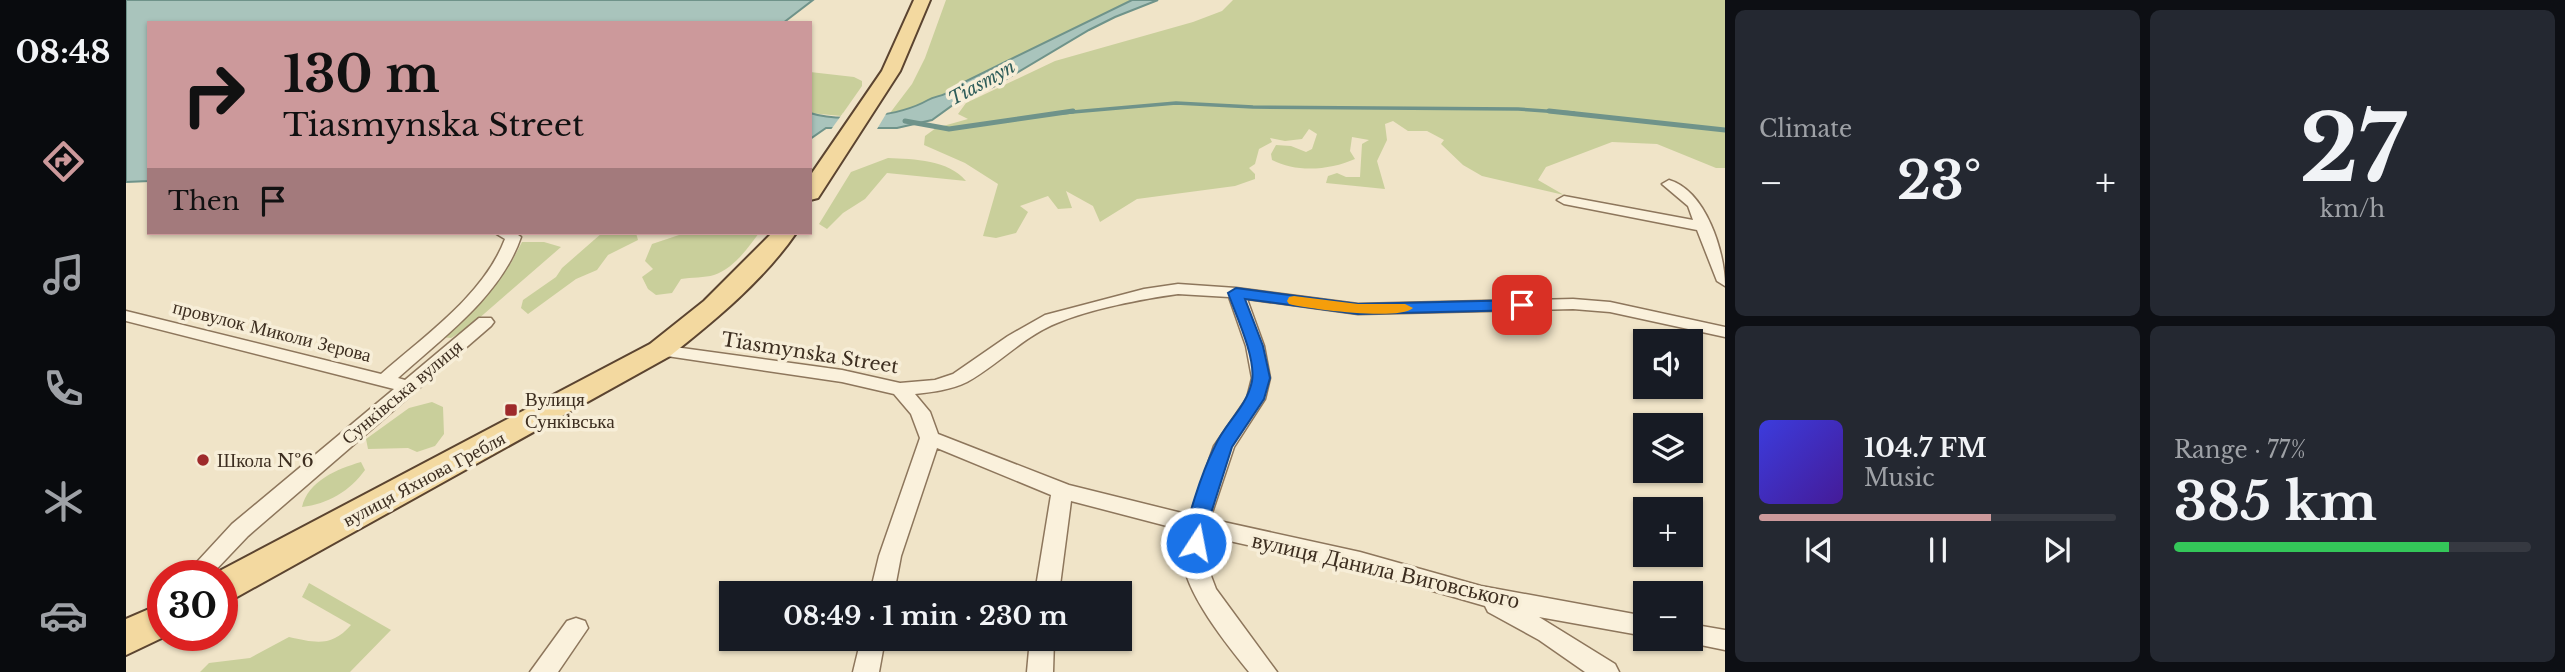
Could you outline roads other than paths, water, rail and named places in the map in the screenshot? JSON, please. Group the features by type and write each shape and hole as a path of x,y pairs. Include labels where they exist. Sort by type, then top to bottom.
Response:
{"main road":[{"path":"812,190 881,88 922,0"},
{"name":"вулиця Яхнова Гребля","path":"238,578 660,350 714,307 780,238"}],"street":[{"path":"1669,184 1694,204 1725,281"},
{"path":"1564,200 1704,227"},
{"name":"Сунківська вулиця","path":"384,381 475,296 503,264 513,237 508,235"},
{"name":"Tiasmynska Street","path":"660,350 842,376 900,389 937,386 960,378 1014,340 1051,319 1144,294 1178,289 1236,293 1358,309 1573,304 1610,307 1725,332"},
{"path":"1236,293 1255,346 1261,378 1255,399 1224,446 1197,526 1194,560 1206,593 1236,638 1264,672"},
{"name":"провулок Миколи Зерова","path":"126,316 409,387"},
{"name":"Сунківська вулиця","path":"211,560 240,530 485,321"},
{"path":"920,412 937,386"},
{"path":"885,581 890,556 930,438 920,412 900,389"},
{"name":"вулиця Данила Виговського","path":"930,438 1062,491 1197,526 1360,561 1481,596 1633,624"},
{"path":"1049,581 1062,491"},
{"path":"1481,596 1548,633 1606,672"},
{"path":"543,672 576,628"},
{"path":"1703,636 1725,640"},
{"path":"866,672 870,651"},
{"path":"1040,672 1041,651"}],"water":[{"path":"126,0 813,0 786,21 147,21 147,181 126,182"},
{"name":"Tiasmyn","path":"1132,0 1158,0 1089,30 993,87 964,97 932,120 897,128 826,128 812,138 812,113 854,118 887,114 916,106"}],"waterway":[{"path":"1061,113 1176,103 1253,107 1555,112"},
{"path":"905,121 949,129 1073,111"},
{"path":"1549,111 1555,112"},
{"path":"1555,112 1574,113"},
{"path":"1555,112 1725,130"}],"place":[{"name":"Вулиця Сунківська","path":"511,410"},
{"name":"Школа №6","path":"203,460"}]}
